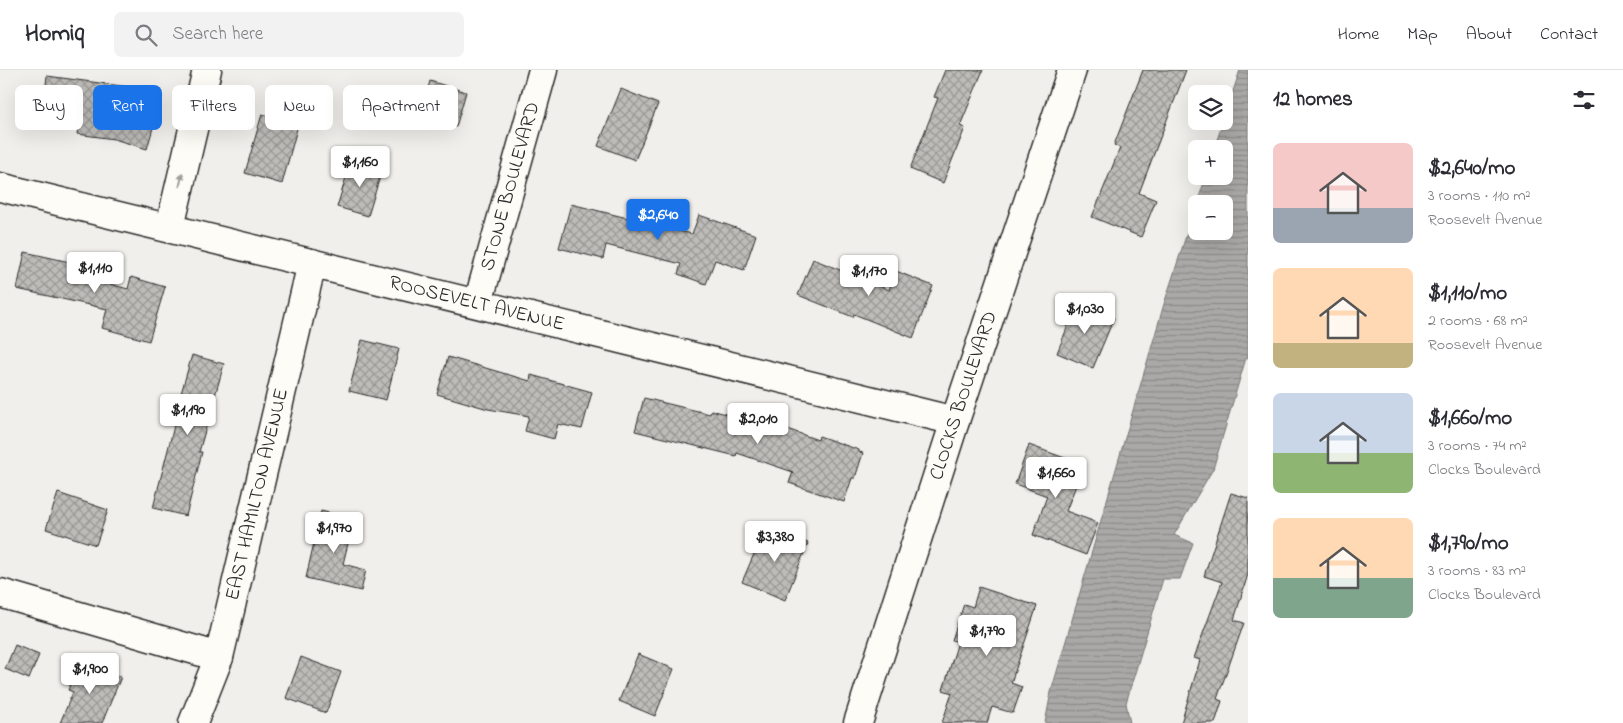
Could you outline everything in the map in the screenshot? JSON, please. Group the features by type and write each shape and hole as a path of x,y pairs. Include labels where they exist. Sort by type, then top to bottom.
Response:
{"street":[{"path":"170,227 207,70"},
{"name":"STONE BOULEVARD","path":"478,303 543,70"},
{"name":"CLOCKS BOULEVARD","path":"858,723 955,421 1072,70"},
{"name":"ROOSEVELT AVENUE","path":"0,187 170,227 955,421"},
{"name":"EAST HAMILTON AVENUE","path":"193,723 219,657 312,263"},
{"path":"0,593 219,657"}],"shaded area":[{"path":"1240,70 1248,70 1248,358 1246,358 1213,469 1174,535 1193,543 1180,579 1163,579 1126,703 1130,723 1045,723 1051,692 1164,304 1188,230 1188,240 1233,240 1233,195 1200,195 1203,185 1233,185 1233,140 1217,140 1220,130 1233,130 1233,91"}],"building":[{"path":"945,70 983,70 960,126 965,128 943,183 910,169 938,98 934,97"},
{"path":"1143,70 1186,70 1139,193 1156,200 1141,237 1092,217 1120,148 1114,145"},
{"path":"47,76 114,85 93,85 93,130 152,130 147,149 114,139 77,134 78,130 83,130 83,85 46,85"},
{"path":"430,81 443,85 429,85"},
{"path":"621,89 658,104 635,160 598,146"},
{"path":"458,90 466,92 458,120"},
{"path":"262,114 265,115 265,130 297,130 282,184 245,173"},
{"path":"351,161 382,170 368,216 337,207"},
{"path":"571,204 692,234 699,215 756,235 744,270 715,260 706,284 678,274 681,264 606,245 603,259 559,248"},
{"path":"25,252 83,265 81,276 128,289 131,277 165,287 149,341 102,328 107,309 17,289"},
{"path":"813,259 889,290 896,271 933,286 913,338 854,314 853,317 798,295"},
{"path":"1077,303 1114,318 1093,368 1057,353"},
{"path":"362,340 399,349 386,400 349,391"},
{"path":"192,355 224,364 199,452 202,452 186,516 153,508 174,426 172,425"},
{"path":"448,357 530,381 531,375 592,392 582,429 558,424 554,439 525,431 529,416 488,409 437,394"},
{"path":"644,398 710,414 711,410 772,426 773,424 818,440 819,436 863,453 855,478 852,478 844,502 789,483 793,472 737,453 736,456 635,431"},
{"path":"1029,445 1084,465 1066,511 1098,523 1086,555 1033,535 1047,496 1015,484"},
{"path":"58,493 108,510 96,545 46,529"},
{"path":"1231,493 1248,498 1248,574 1234,620 1244,623 1217,699 1222,701 1215,723 1181,723 1200,660 1194,658 1222,582 1204,576"},
{"path":"321,511 354,519 343,564 366,570 361,591 306,578"},
{"path":"766,526 808,543 785,600 742,582"},
{"path":"979,587 1037,606 1011,683 1022,687 1013,713 992,707 987,723 942,723 952,693 943,690 958,642 952,640 964,604 973,607"},
{"path":"15,645 39,655 29,679 5,669"},
{"path":"638,654 674,669 655,716 619,701"},
{"path":"301,657 341,672 326,713 286,698"},
{"path":"80,660 121,677 102,723 60,723 73,692 68,690"}]}
